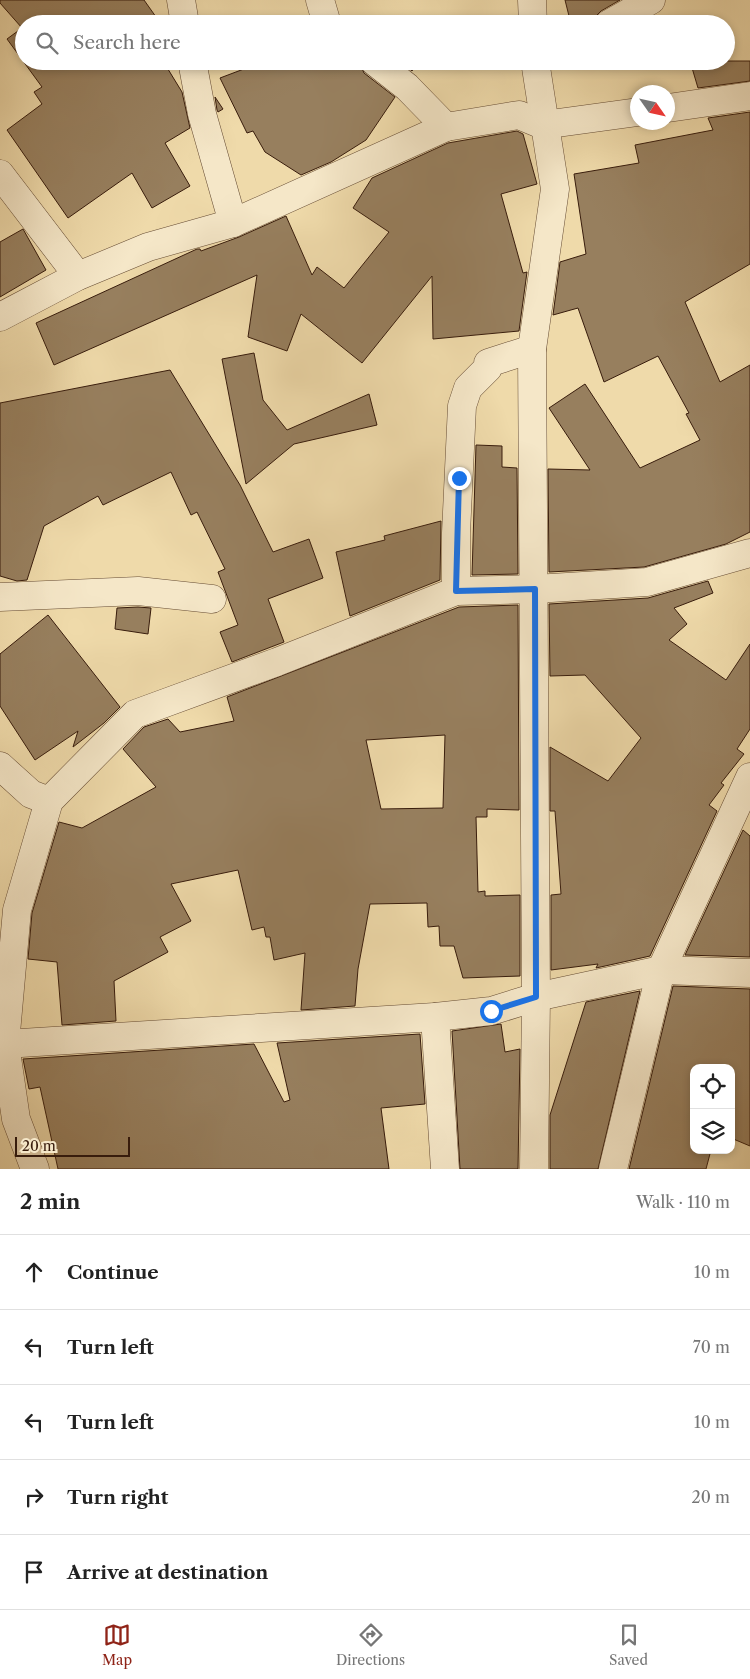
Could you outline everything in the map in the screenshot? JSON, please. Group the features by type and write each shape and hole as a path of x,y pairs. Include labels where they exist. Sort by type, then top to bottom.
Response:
{"street":[{"path":"181,0 184,15"},
{"path":"320,0 324,15"},
{"path":"532,0 533,15"},
{"path":"625,15 651,0"},
{"path":"194,70 202,114 233,223"},
{"path":"385,70 407,87 446,127"},
{"path":"534,1169 536,997 535,589 532,349 555,189 544,125 539,70"},
{"path":"675,107 750,96"},
{"path":"0,317 78,276 148,247 233,223 446,127 519,115 544,125 630,113"},
{"path":"0,174 78,276"},
{"path":"456,591 456,533 462,406 468,388 488,368 488,363 532,349"},
{"path":"35,1169 16,1118 4,1044 17,910 49,801 135,714 277,662 456,591 535,589 648,582 750,553"},
{"path":"0,597 138,591 212,599"},
{"path":"0,766 31,794 49,801"},
{"path":"613,1169 661,970 750,777"},
{"path":"4,1044 435,1017 491,1011 536,997 661,970 750,973"},
{"path":"435,1017 445,1169"}],"building":[{"path":"0,0 144,0 155,15 15,15 15,20 0,3"},
{"path":"565,0 620,0 597,15 569,15"},
{"path":"15,33 15,50 7,39"},
{"path":"735,61 750,61 750,81 698,88 693,70 735,70"},
{"path":"30,70 169,70 182,92 190,128 165,143 190,186 152,208 132,173 68,218 7,130 42,104 34,92 42,87"},
{"path":"241,70 363,70 395,97 366,140 331,162 301,175 265,152 253,131 247,133 220,78"},
{"path":"215,97 223,109 218,112 217,110"},
{"path":"750,112 750,264 685,302 720,382 750,365 750,532 726,544 644,567 549,572 548,469 590,470 549,408 585,384 640,468 700,440 686,414 689,413 658,356 604,382 578,308 553,315 560,262 586,254 574,174 639,163 635,145 713,130 708,118"},
{"path":"517,131 523,134 537,184 501,194 523,273 527,272 519,331 433,339 432,276 362,363 301,314 287,351 248,337 257,275 54,365 36,323 197,249 201,251 239,237 286,216 312,275 317,267 344,288 389,232 353,208 372,178 448,143"},
{"path":"23,229 46,270 0,297 0,242"},
{"path":"254,353 263,400 287,430 369,394 377,425 294,444 246,484 222,359"},
{"path":"170,370 240,485 273,552 309,539 323,578 268,599 284,642 232,662 220,632 238,625 218,572 225,569 197,512 191,515 171,472 103,505 98,496 44,526 27,580 17,581 0,576 0,403"},
{"path":"476,445 502,446 502,467 517,468 518,574 472,575"},
{"path":"441,521 440,580 350,616 336,552 385,540 384,536"},
{"path":"708,581 713,593 674,608 687,624 669,640 726,680 750,644 750,729 737,749 744,754 721,783 724,785 709,805 717,811 650,956 596,968 598,964 551,970 551,895 561,894 555,811 550,811 550,747 608,781 641,738 585,675 550,676 549,604 648,598"},
{"path":"518,605 519,810 487,809 487,817 476,817 478,892 485,891 485,896 520,895 520,976 463,978 454,946 440,946 439,926 428,927 427,903 370,904 358,969 355,1006 301,1010 305,953 274,960 270,937 266,937 264,927 252,930 238,870 171,884 191,921 160,937 168,952 114,981 116,1021 62,1025 57,962 28,959 32,913 59,822 82,828 156,787 123,749 144,727 168,719 180,732 234,721 227,697 459,607","holes":["445,735 443,808 381,809 366,740"]},
{"path":"117,608 151,608 148,634 115,629"},
{"path":"48,615 120,707 104,723 73,747 78,731 35,760 0,706 0,654"},
{"path":"743,830 750,836 750,957 685,955"},
{"path":"673,986 750,989 750,1146 735,1140 735,1064 690,1064 690,1154 710,1154 706,1169 629,1169"},
{"path":"640,991 598,1169 550,1169 550,1115 586,1002"},
{"path":"501,1024 505,1052 520,1049 518,1169 460,1169 452,1031"},
{"path":"420,1034 425,1104 381,1108 389,1169 58,1169 40,1087 29,1089 23,1059 254,1044 284,1102 290,1100 277,1043"}],"route":[{"path":"459,478 456,533 456,591 535,589 536,997 491,1011"}]}
